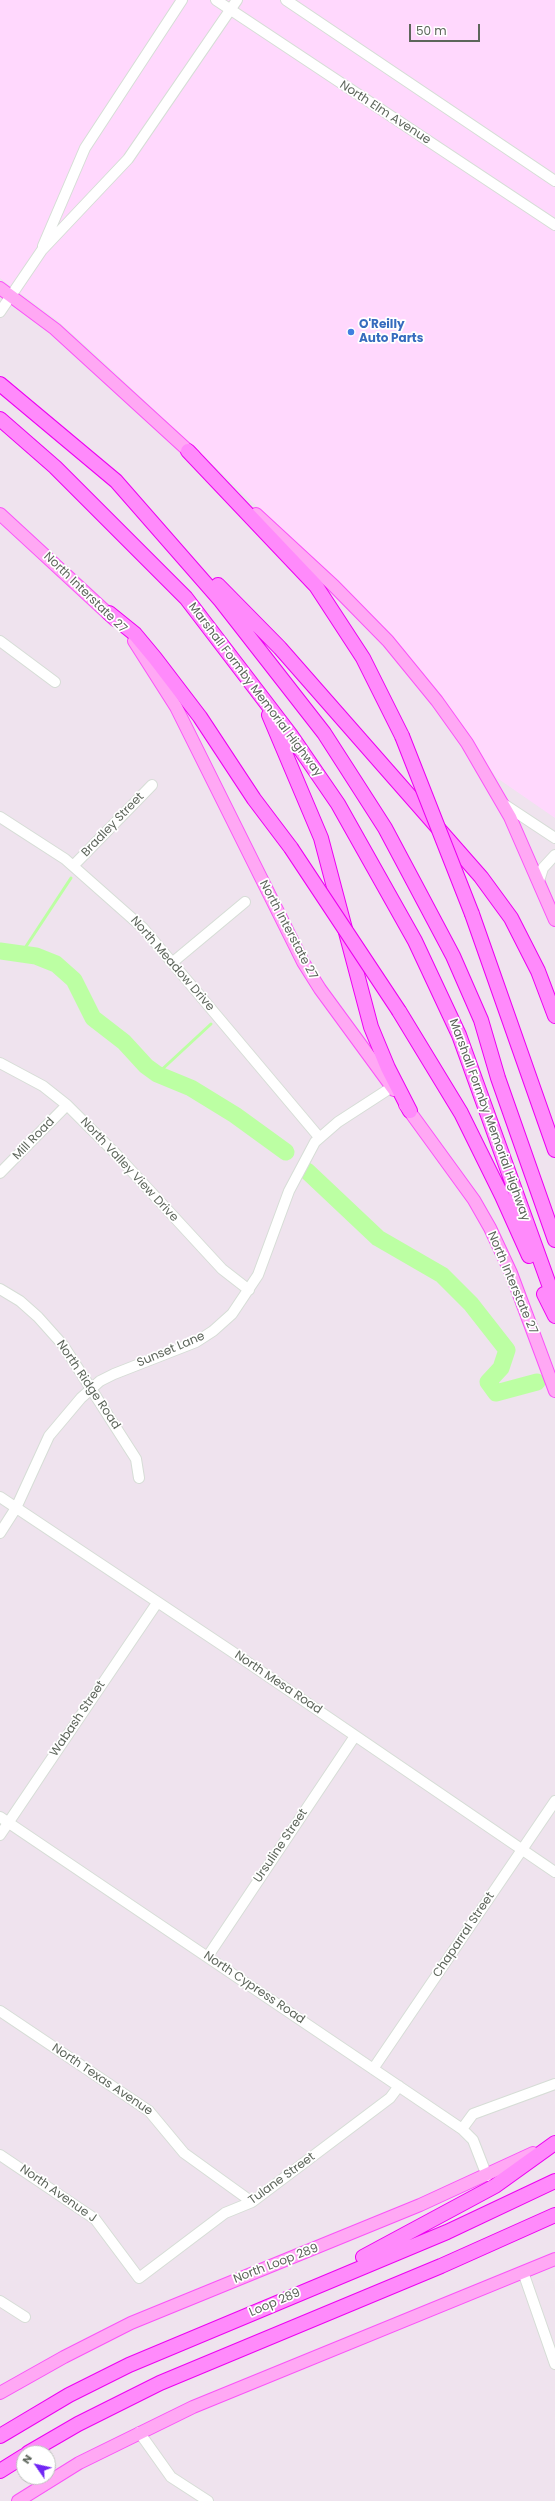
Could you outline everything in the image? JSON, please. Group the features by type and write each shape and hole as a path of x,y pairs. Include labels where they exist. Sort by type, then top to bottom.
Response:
{"highway":[{"name":"Marshall Formby Memorial Highway","path":"0,384 116,481 221,601 324,733 385,828 453,956 481,1020 498,1078 555,1240"},
{"name":"Marshall Formby Memorial Highway","path":"0,419 60,472 186,598 290,734 338,804 391,896 435,981 471,1065 555,1301"},
{"path":"188,451 316,586 363,658 402,736 472,914 555,1150"},
{"path":"116,481 280,648 481,877 511,918 538,970 555,1016"},
{"path":"109,613 135,634 200,717 254,799 291,848 399,1011 437,1071 479,1146 555,1316"},
{"path":"262,698 321,838 371,1027 388,1068 410,1111"},
{"path":"268,2305 331,2270 377,2251 439,2218 495,2186 555,2142"},
{"name":"Loop 289","path":"0,2436 56,2402 129,2364 268,2305 447,2232 555,2181"},
{"path":"42,2445 84,2421 160,2383 442,2266 555,2215"},
{"path":"0,2471 16,2461"}],"main road":[{"path":"0,288 55,329 334,586 388,641 437,700 467,743 502,803 539,880 555,920"},
{"name":"North Interstate 27","path":"0,514 109,613 133,640 176,707 303,962 320,989 474,1200 490,1228 511,1274 555,1391"},
{"name":"North Loop 289","path":"0,2393 64,2357 131,2323 487,2176 555,2142"},
{"path":"18,2501 79,2463 139,2432 193,2407 555,2259"}],"street":[{"path":"42,250 85,148 182,0"},
{"name":"North Elm Avenue","path":"216,0 555,225"},
{"path":"0,312 42,250 128,159 237,0"},
{"path":"286,0 555,181"},
{"path":"0,641 55,682"},
{"name":"Bradley Street","path":"73,866 152,785"},
{"path":"502,803 555,838"},
{"name":"North Meadow Drive","path":"0,817 73,866 143,928 319,1138"},
{"path":"539,880 543,868 555,855"},
{"path":"173,962 245,902"},
{"name":"North Valley View Drive","path":"0,1063 43,1086 67,1105 115,1153 222,1269 249,1290"},
{"name":"Sunset Lane","path":"0,1533 16,1508 49,1436 90,1389 114,1374 196,1342 213,1331 232,1314 249,1290 263,1264 289,1191 307,1156 319,1138 338,1122 392,1087"},
{"name":"Mill Road","path":"0,1173 67,1105"},
{"name":"North Ridge Road","path":"0,1289 20,1301 38,1317 63,1345 136,1459 139,1478"},
{"name":"North Mesa Road","path":"0,1497 555,1872"},
{"name":"Wabash Street","path":"0,1835 157,1603"},
{"name":"Ursuline Street","path":"208,1956 355,1736"},
{"name":"Chaparral Street","path":"373,2069 555,1801"},
{"name":"North Cypress Road","path":"0,1817 208,1956 462,2129 473,2140 487,2176"},
{"name":"North Texas Avenue","path":"0,2011 149,2111 184,2153 252,2202"},
{"path":"462,2129 473,2114 555,2084"},
{"name":"Tulane Street","path":"139,2278 225,2213 252,2202 390,2098 399,2086"},
{"name":"North Avenue J","path":"0,2155 95,2219 139,2278"},
{"path":"523,2272 555,2364"},
{"path":"0,2300 24,2317"},
{"path":"139,2432 171,2477 208,2501"}],"shaded area":[{"path":"0,0 555,0 555,818 497,778 390,635 327,572 95,354 58,321 0,278"}],"waterway":[{"path":"21,954 71,878"},
{"path":"0,951 36,956 56,964 74,980 93,1018 124,1042 146,1066 157,1074 191,1088 235,1115 286,1152"},
{"path":"157,1074 211,1024"},
{"path":"307,1171 378,1238 442,1275 471,1304 507,1350 501,1368 488,1382 496,1393 537,1382"}],"place":[{"name":"O'Reilly Auto Parts","path":"351,332"}]}
